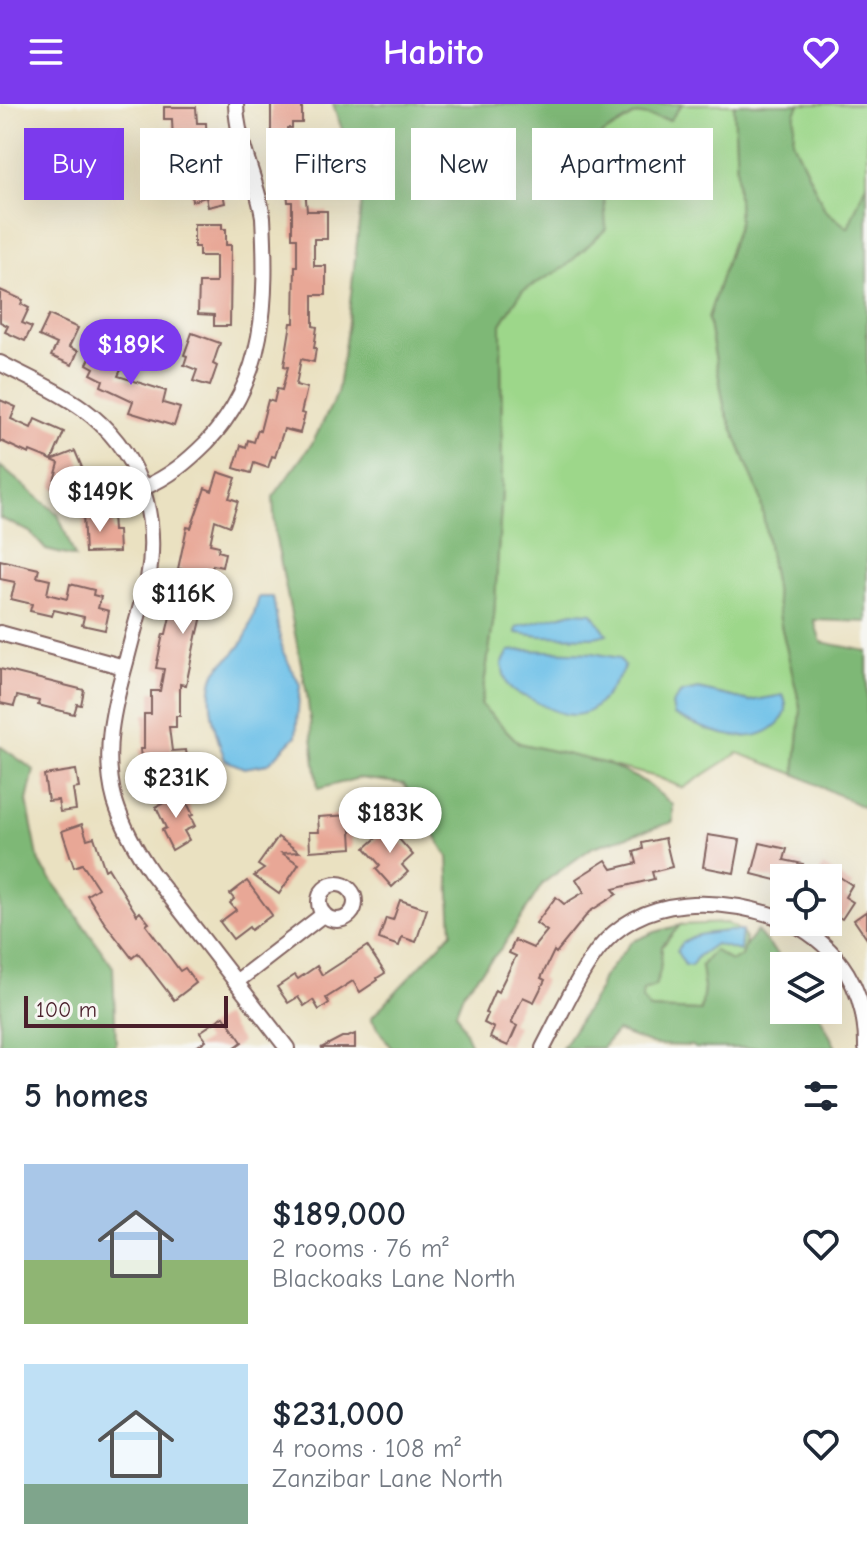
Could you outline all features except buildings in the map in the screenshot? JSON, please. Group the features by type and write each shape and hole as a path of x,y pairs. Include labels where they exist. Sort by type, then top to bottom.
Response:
{"street":[{"path":"143,488 173,473 192,457 230,414 244,390 260,340 263,317 263,217 239,133 236,104"},
{"path":"0,363 63,396 105,428 122,448 143,488 152,559 111,717 109,768 115,799 123,824 151,872 287,1048"},
{"path":"0,633 124,667"},
{"path":"543,1048 599,948 631,921 673,905 694,903 728,905 770,914"},
{"path":"236,982 324,914"},
{"path":"814,936 831,950 855,988 864,1016 866,1048"}],"green space":[{"path":"333,104 682,104 670,120 636,114 613,128 532,128 532,200 604,200 606,229 565,267 522,291 501,324 502,490 494,617 481,705 519,743 608,764 645,782 673,805 673,822 593,847 543,883 504,945 464,991 456,1012 472,1048 391,1048 371,1018 452,932 448,857 404,784 359,778 318,789 307,694 275,534 273,497 313,442 337,394 362,200 395,200 395,128 341,128"},
{"path":"682,104 734,104 739,222 708,319 725,410 760,496 781,625 801,710 795,774 738,753 683,788 657,777 519,743 481,705 494,617 502,490 501,324 522,291 565,267 601,200 713,200 713,128 614,128 637,114 670,120"},
{"path":"734,104 799,104 795,113 793,141 825,210 848,228 867,181 867,622 814,620 821,642 867,651 867,809 795,774 801,710 781,625 760,496 725,410 708,318 739,222"},
{"path":"799,104 867,104 867,181 848,229 825,210 793,141 795,112"},
{"path":"0,466 58,514 75,557 46,550 30,532 0,518"},
{"path":"0,746 34,770 27,801 39,862 113,967 116,1044 113,1048 0,1048"},
{"path":"726,923 744,935 744,949 742,956 731,962 701,966 704,988 701,1011 650,1009 642,998 643,990 655,986 662,946 680,925"},
{"path":"680,925 662,946 655,986 643,990 642,998 650,1009 701,1011 704,988 701,966 714,950 731,961 742,956 745,946 757,931 775,952 770,952 770,1024 824,1024 836,1048 654,1045 617,1031 602,1048 562,1048 599,990 602,979 631,942"}],"water":[{"path":"259,597 273,597 282,650 300,685 296,736 268,764 244,768 225,760 215,728 211,694 215,673 245,638"},
{"path":"573,612 592,613 607,634 595,637 516,633 517,627"},
{"path":"509,651 593,653 619,658 625,667 595,707 579,714 563,714 517,693 508,685 502,664"},
{"path":"698,689 750,701 783,695 786,711 771,729 758,735 744,737 715,732 674,715 672,704 681,693"},
{"path":"742,931 740,951 715,944 698,956 691,966 685,965 677,952 680,945 691,937"}]}
